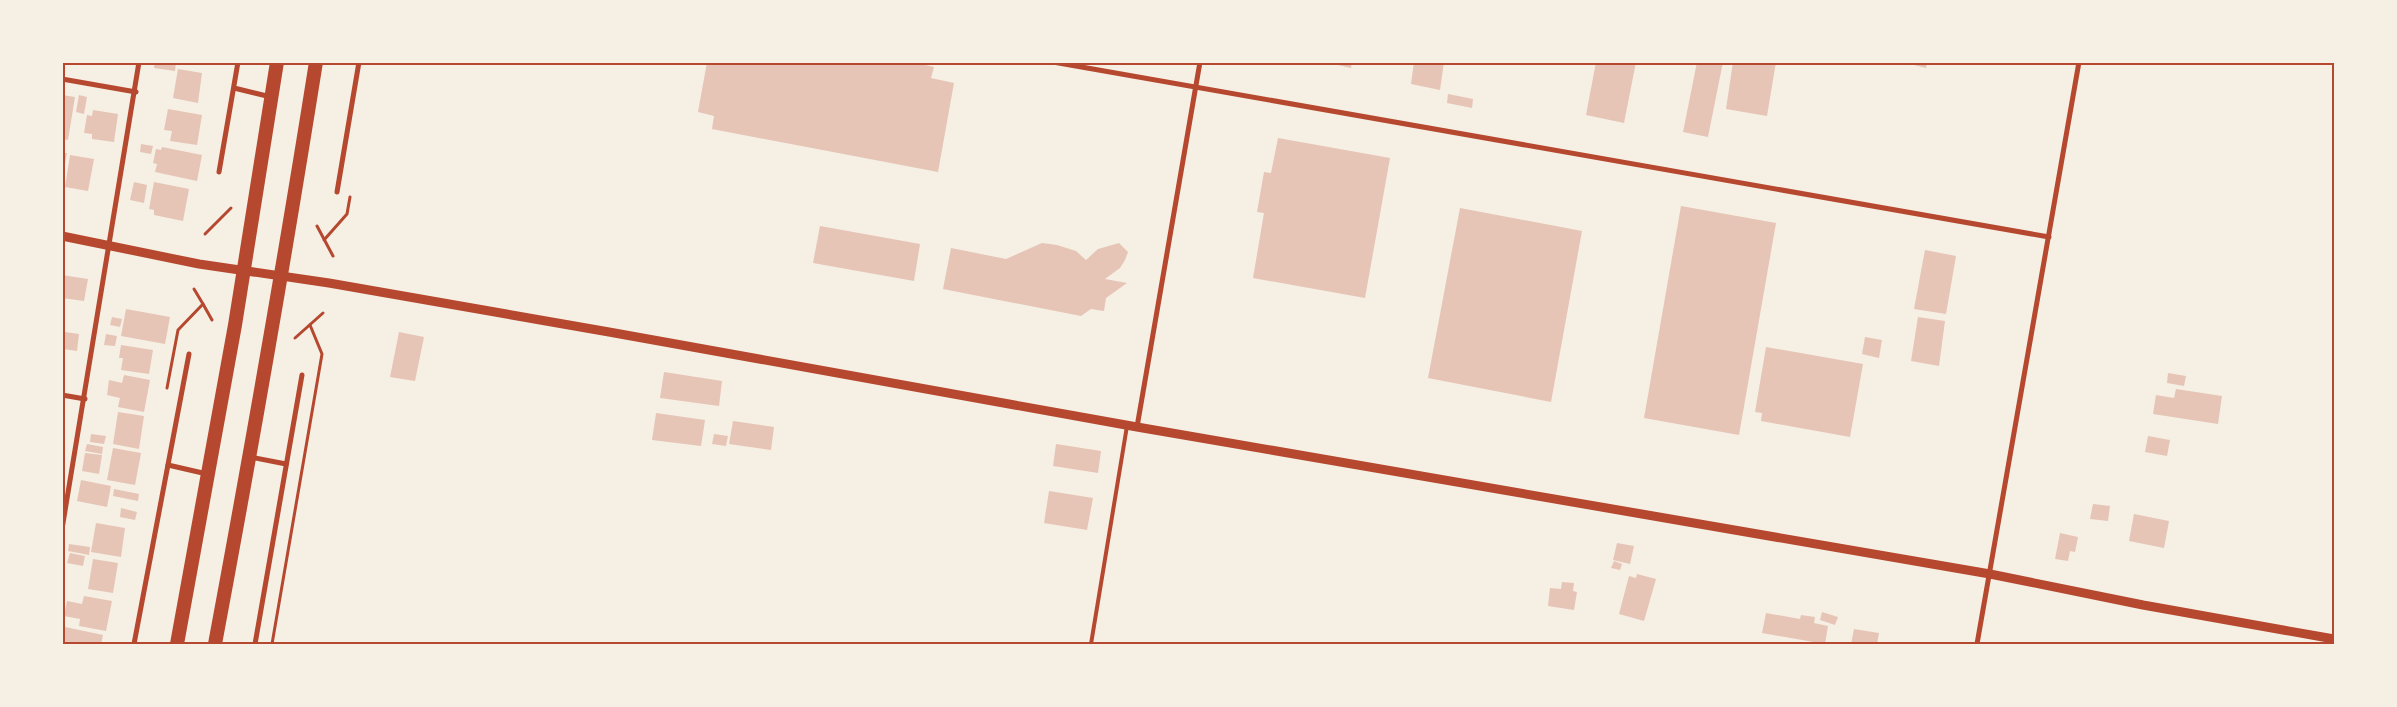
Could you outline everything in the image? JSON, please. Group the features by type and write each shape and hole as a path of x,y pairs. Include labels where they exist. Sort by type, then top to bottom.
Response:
{"highway":[{"path":"177,644 244,270 277,62"},
{"path":"215,644 249,457 316,62"}],"street":[{"path":"62,529 140,62"},
{"path":"219,172 238,62"},
{"path":"337,192 359,62"},
{"path":"1054,62 2049,237"},
{"path":"1137,426 1200,62"},
{"path":"1977,644 2079,62"},
{"path":"62,79 136,92"},
{"path":"234,88 271,97"},
{"path":"62,236 199,264 280,275 1990,574 2143,605 2334,639"},
{"path":"134,644 189,354"},
{"path":"255,644 302,375"},
{"path":"62,395 85,399"},
{"path":"249,457 286,464"},
{"path":"168,465 207,474"}],"lane":[{"path":"1091,644 1127,424"}],"path":[{"path":"205,234 231,208"},
{"path":"317,226 332,256"},
{"path":"194,289 212,320"},
{"path":"178,330 203,304"},
{"path":"295,338 323,313"},
{"path":"272,644 322,354 310,325"}],"building":[{"path":"155,62 176,62 175,71 154,68"},
{"path":"707,62 912,62 934,67 931,78 954,83 938,172 712,129 714,116 698,112"},
{"path":"1325,62 1352,62 1351,68"},
{"path":"1414,62 1444,62 1440,90 1411,84"},
{"path":"1596,62 1636,62 1624,123 1586,115"},
{"path":"1697,62 1723,62 1708,137 1683,132"},
{"path":"1733,62 1776,62 1767,116 1726,109"},
{"path":"1902,62 1927,62 1926,68"},
{"path":"178,69 202,73 198,103 173,98"},
{"path":"1448,94 1473,99 1472,108 1447,103"},
{"path":"62,95 75,97 68,140 62,139"},
{"path":"79,95 87,97 84,114 76,112"},
{"path":"168,109 202,115 197,145 170,141 172,131 164,130"},
{"path":"93,110 118,114 114,142 92,139 92,134 84,133 87,115 92,116"},
{"path":"1278,138 1390,158 1365,298 1253,278 1264,213 1257,212 1264,172 1271,173"},
{"path":"141,144 153,146 151,154 140,152"},
{"path":"162,147 202,155 197,181 155,172 157,164 153,163 156,149 161,150"},
{"path":"62,153 67,153 63,174 62,174"},
{"path":"70,155 94,159 88,191 65,187"},
{"path":"134,182 147,185 144,203 130,200"},
{"path":"154,182 189,189 183,221 154,215 154,210 149,209"},
{"path":"1681,206 1776,223 1739,435 1644,418"},
{"path":"1460,208 1582,231 1551,402 1428,378"},
{"path":"820,226 920,244 914,281 813,263"},
{"path":"1042,243 1076,251 1086,260 1098,249 1119,243 1128,252 1125,260 1120,268 1105,279 1127,283 1106,298 1104,311 1091,309 1081,316 943,289 951,248 1006,259"},
{"path":"1925,250 1956,256 1946,314 1914,309"},
{"path":"62,275 88,279 84,301 62,298"},
{"path":"126,309 170,317 165,344 121,336"},
{"path":"112,317 122,319 120,327 110,325"},
{"path":"1918,317 1945,321 1939,366 1911,361"},
{"path":"65,332 79,334 77,351 63,349"},
{"path":"399,332 424,337 415,381 390,377"},
{"path":"106,334 117,336 115,346 104,345"},
{"path":"1865,337 1882,340 1879,358 1862,354"},
{"path":"121,345 153,350 149,374 121,370 123,358 119,358"},
{"path":"1766,347 1863,364 1850,437 1761,421 1762,413 1755,412"},
{"path":"664,372 722,381 719,406 660,398"},
{"path":"2168,373 2186,376 2184,386 2167,383"},
{"path":"124,375 150,380 144,412 118,407 120,398 107,395 109,380 122,383"},
{"path":"2176,389 2222,396 2218,424 2153,414 2156,395 2174,398"},
{"path":"118,412 144,416 139,449 113,444"},
{"path":"656,413 705,420 701,446 652,440"},
{"path":"733,421 774,427 771,450 729,444"},
{"path":"91,434 106,436 104,444 90,442"},
{"path":"714,434 728,436 726,446 712,444"},
{"path":"2148,436 2170,440 2167,456 2145,452"},
{"path":"87,444 103,447 102,454 85,451"},
{"path":"1056,444 1101,451 1098,473 1053,466"},
{"path":"113,448 141,453 135,485 107,480"},
{"path":"85,453 102,455 99,474 82,471"},
{"path":"81,480 111,486 107,507 77,501"},
{"path":"114,489 139,494 138,501 113,496"},
{"path":"1049,491 1093,498 1087,530 1044,523"},
{"path":"2093,504 2110,506 2108,521 2090,519"},
{"path":"121,508 137,512 135,520 120,517"},
{"path":"2134,514 2169,521 2164,548 2129,541"},
{"path":"96,523 125,528 121,557 91,552"},
{"path":"2060,533 2078,537 2075,552 2070,551 2068,561 2055,559"},
{"path":"1617,543 1634,546 1630,564 1613,560"},
{"path":"69,544 90,547 89,555 68,551"},
{"path":"70,553 85,556 83,566 67,563"},
{"path":"93,559 118,563 113,593 88,589"},
{"path":"1614,561 1622,564 1620,570 1611,568"},
{"path":"1637,574 1656,579 1644,621 1619,614 1629,576 1636,578"},
{"path":"1562,582 1574,583 1573,591 1577,592 1574,610 1548,606 1550,588 1561,589"},
{"path":"84,596 112,601 106,631 79,626 80,619 64,616 67,601 82,604"},
{"path":"1822,612 1838,617 1835,625 1820,620"},
{"path":"1766,613 1800,619 1801,615 1815,617 1814,623 1828,626 1825,644 1762,633"},
{"path":"65,627 103,635 101,644 62,644"},
{"path":"1854,629 1879,633 1877,644 1851,644"}]}
